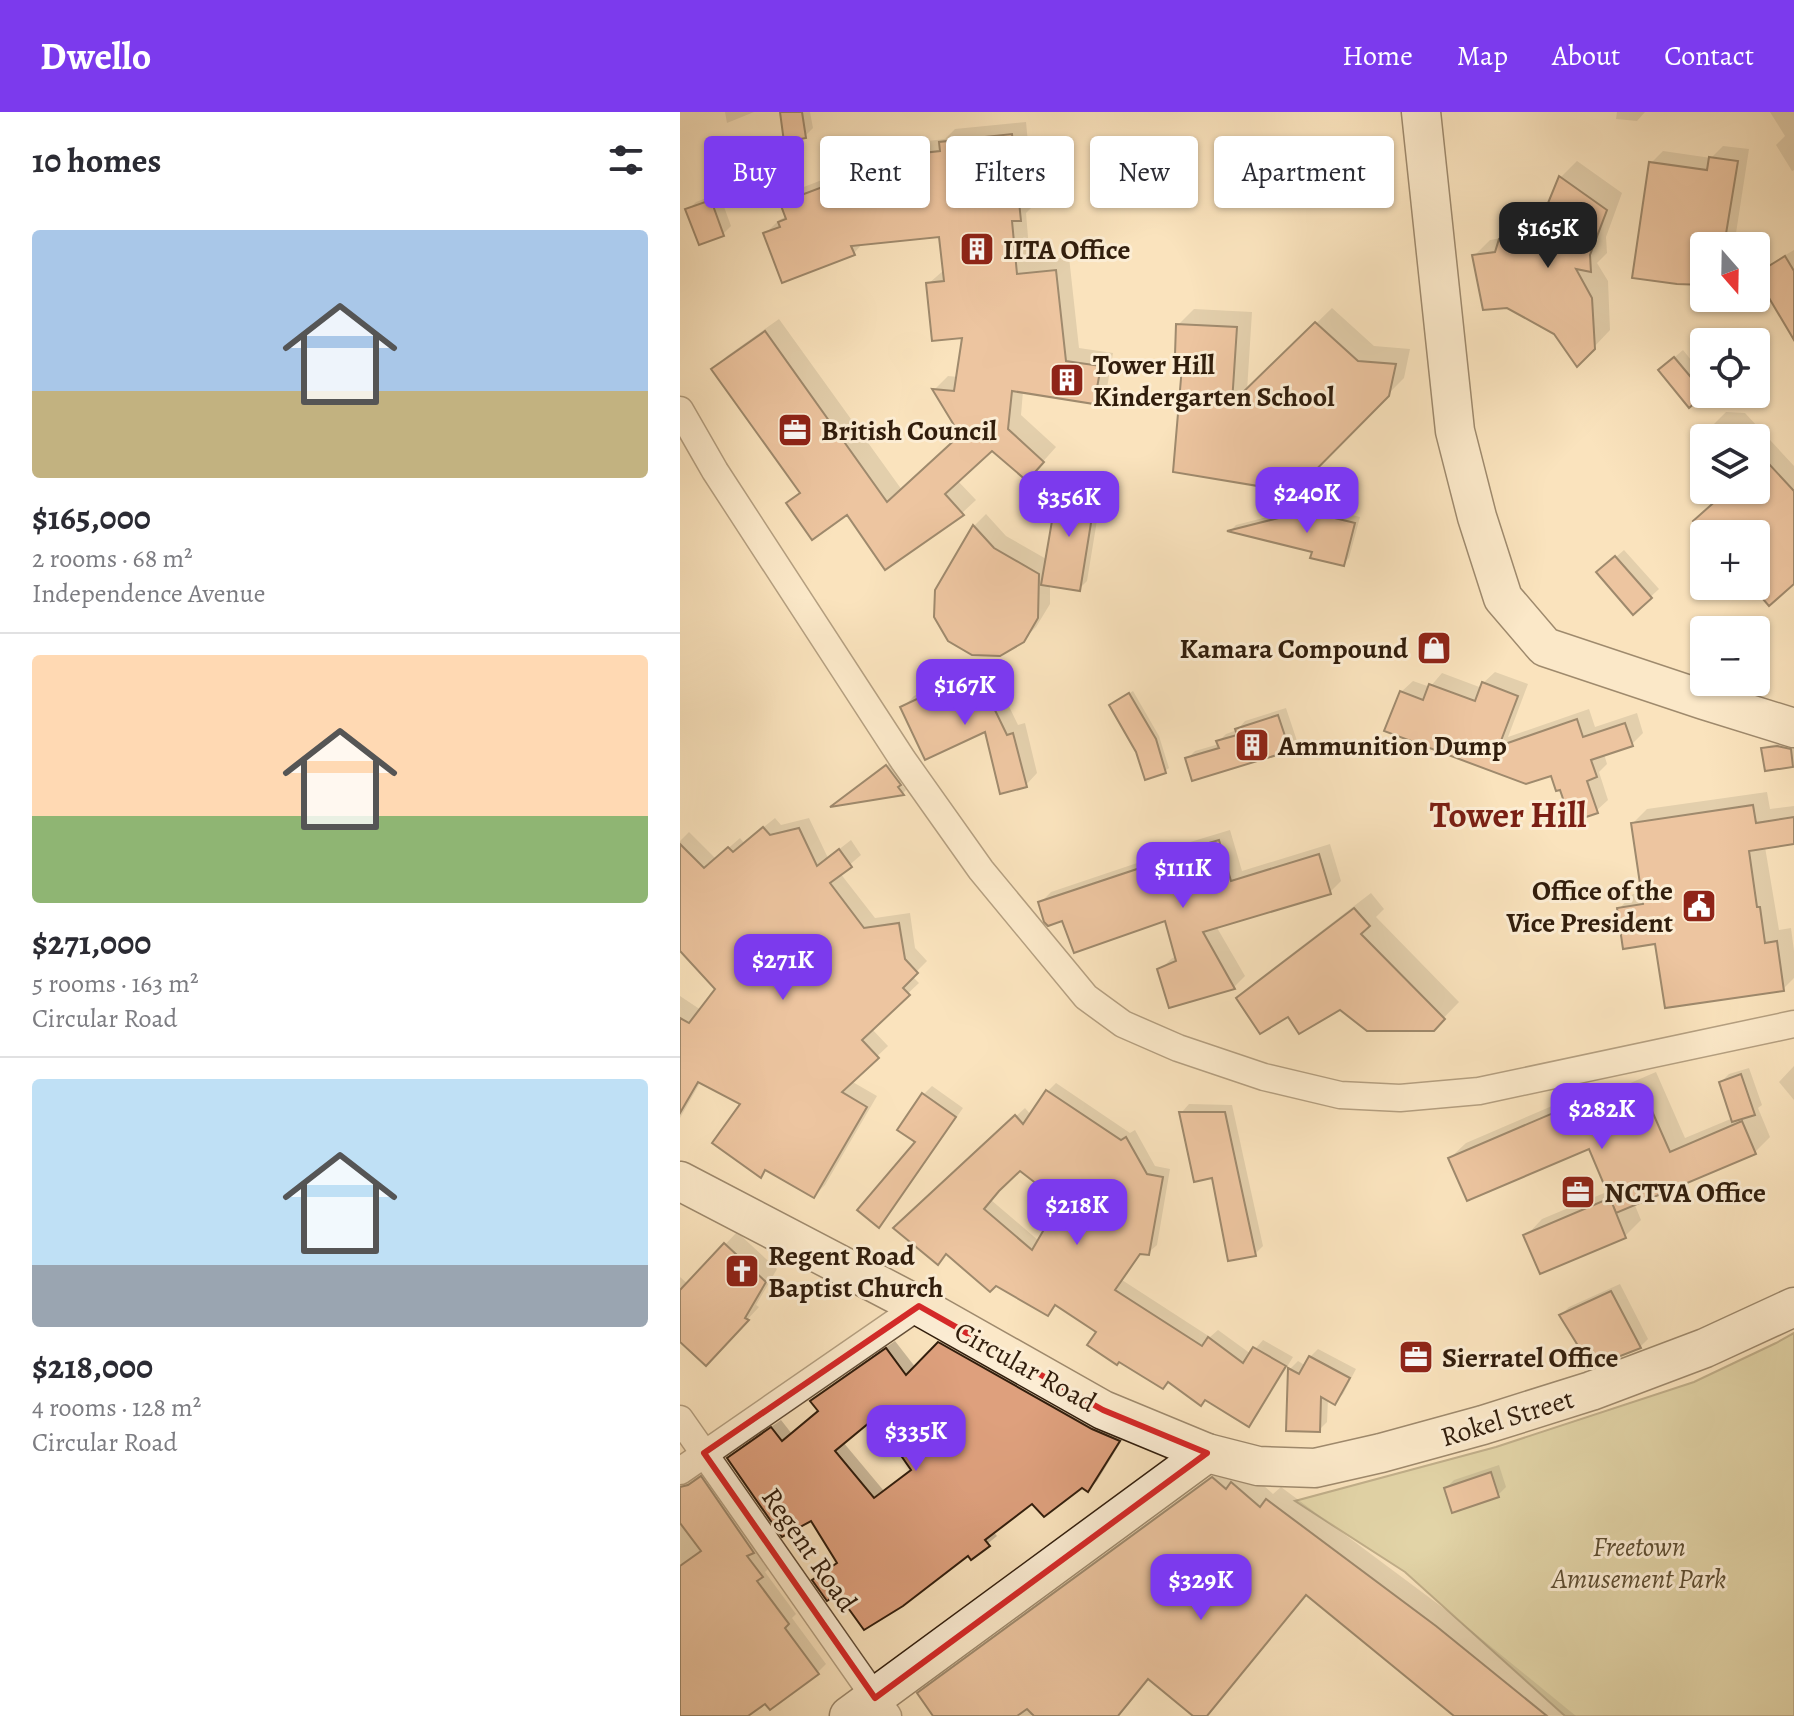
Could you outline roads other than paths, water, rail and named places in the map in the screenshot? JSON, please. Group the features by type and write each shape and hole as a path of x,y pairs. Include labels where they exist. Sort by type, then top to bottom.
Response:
{"main road":[{"path":"1421,112 1455,431 1477,517 1503,598 1545,647 1794,728"},
{"name":"Circular Road","path":"680,1181 919,1306 1103,1410 1207,1453"},
{"name":"Rokel Street","path":"1207,1453 1258,1466 1315,1468 1381,1453 1591,1391 1705,1348 1794,1307"},
{"path":"871,1710 1207,1453"}],"street":[{"path":"680,410 715,471 903,760 981,870 1086,997 1123,1024 1178,1048 1264,1077 1340,1095 1400,1098 1479,1091 1794,1024"},
{"path":"680,1471 919,1306"},
{"name":"Regent Road","path":"680,1419 871,1710"}],"place":[{"name":"IITA Office","path":"977,249"},
{"name":"Tower Hill Kindergarten School","path":"1067,380"},
{"name":"British Council","path":"795,430"},
{"name":"Kamara Compound","path":"1434,648"},
{"name":"Ammunition Dump","path":"1252,745"},
{"name":"Office of the Vice President","path":"1699,906"},
{"name":"NCTVA Office","path":"1578,1192"},
{"name":"Regent Road Baptist Church","path":"742,1271"},
{"name":"Sierratel Office","path":"1416,1357"}],"district":[{"name":"Tower Hill","path":"1508,814"}],"park label":[{"name":"Freetown Amusement Park","path":"1639,1562"}]}
